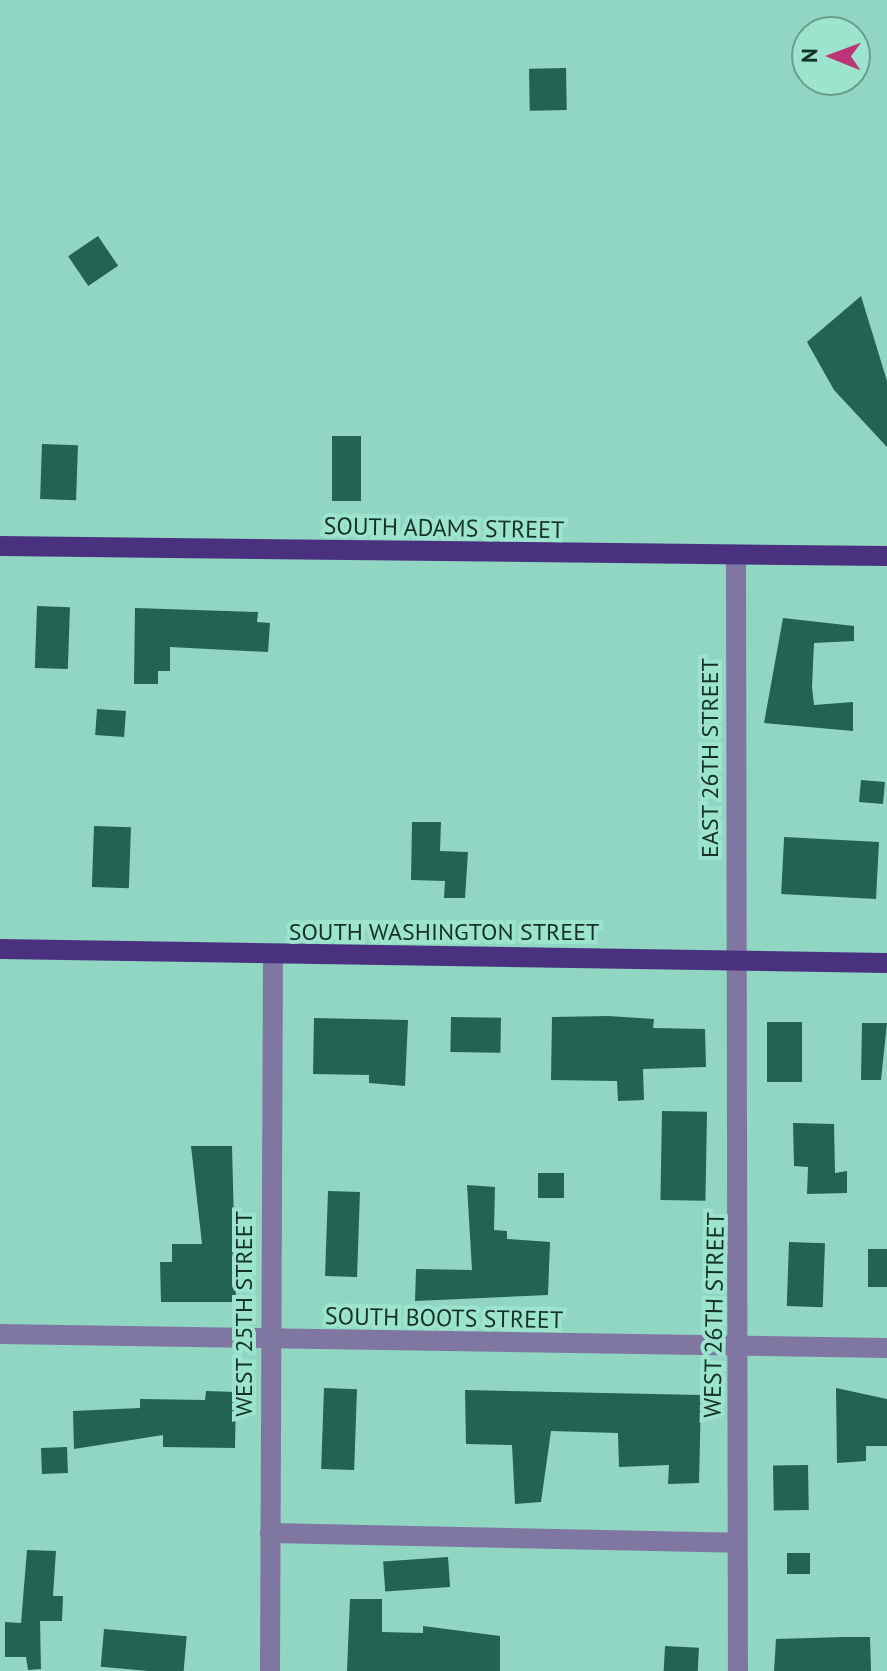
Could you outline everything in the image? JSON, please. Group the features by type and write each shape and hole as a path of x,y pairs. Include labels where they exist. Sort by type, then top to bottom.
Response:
{"main road":[{"name":"SOUTH ADAMS STREET","path":"0,546 736,557 887,556"},
{"name":"SOUTH WASHINGTON STREET","path":"0,949 273,957 887,963"}],"street":[{"name":"EAST 26TH STREET","path":"736,557 736,960"},
{"name":"WEST 25TH STREET","path":"270,1671 273,957"},
{"name":"WEST 26TH STREET","path":"736,960 741,1350 738,1671"},
{"name":"SOUTH BOOTS STREET","path":"0,1334 741,1350 887,1348"},
{"path":"270,1533 737,1543"}],"building":[{"path":"566,68 567,110 530,111 529,69"},
{"path":"98,236 118,266 88,286 68,256"},
{"path":"861,296 887,381 887,447 834,390 807,342"},
{"path":"332,436 361,436 361,501 332,501"},
{"path":"42,444 78,445 76,500 40,499"},
{"path":"37,606 70,607 68,669 35,668"},
{"path":"135,608 258,612 257,622 270,623 268,652 170,647 170,671 158,671 158,684 134,684"},
{"path":"783,618 854,626 854,641 814,643 812,687 814,705 853,702 853,731 764,723"},
{"path":"97,709 126,711 124,737 95,735"},
{"path":"861,780 885,782 883,804 859,802"},
{"path":"412,822 441,822 440,851 468,852 465,898 444,898 445,881 411,880"},
{"path":"94,826 131,827 129,888 92,887"},
{"path":"784,837 879,842 876,899 781,894"},
{"path":"451,1017 501,1018 500,1053 450,1052"},
{"path":"552,1017 654,1019 653,1028 705,1029 706,1067 643,1069 644,1100 618,1101 617,1081 551,1080"},
{"path":"314,1018 408,1020 405,1086 369,1083 369,1075 313,1074"},
{"path":"767,1022 802,1022 802,1082 767,1082"},
{"path":"862,1023 887,1023 881,1080 861,1080"},
{"path":"662,1111 707,1112 705,1201 660,1200"},
{"path":"793,1123 834,1124 835,1173 847,1171 847,1193 807,1194 808,1167 794,1166"},
{"path":"191,1146 232,1146 236,1302 161,1302 160,1262 172,1262 172,1244 202,1244"},
{"path":"538,1173 564,1173 564,1198 538,1198"},
{"path":"467,1185 495,1187 494,1230 507,1231 507,1239 550,1242 548,1295 415,1301 416,1269 472,1270"},
{"path":"328,1191 360,1192 357,1277 325,1276"},
{"path":"789,1242 825,1243 823,1307 787,1306"},
{"path":"868,1249 887,1249 887,1287 868,1287"},
{"path":"324,1388 357,1389 354,1470 321,1469"},
{"path":"836,1388 887,1399 887,1446 866,1446 866,1461 837,1463"},
{"path":"465,1390 701,1395 699,1483 668,1484 669,1465 619,1467 618,1433 551,1431 541,1502 515,1504 512,1445 466,1444"},
{"path":"206,1391 236,1392 235,1448 163,1447 163,1435 74,1449 73,1411 140,1408 140,1399 205,1400"},
{"path":"67,1447 68,1473 42,1474 41,1448"},
{"path":"808,1465 809,1510 774,1511 773,1466"},
{"path":"27,1550 56,1551 53,1596 63,1596 62,1621 40,1621 41,1669 28,1670 26,1657 5,1657 5,1622 21,1623"},
{"path":"787,1553 810,1553 810,1574 787,1574"},
{"path":"448,1557 450,1587 385,1591 383,1562"},
{"path":"350,1599 382,1599 382,1632 423,1633 423,1626 500,1636 500,1671 347,1671"},
{"path":"104,1629 187,1636 184,1671 101,1667"},
{"path":"870,1637 871,1671 774,1671 776,1639"},
{"path":"665,1646 699,1648 698,1671 664,1671"}]}
